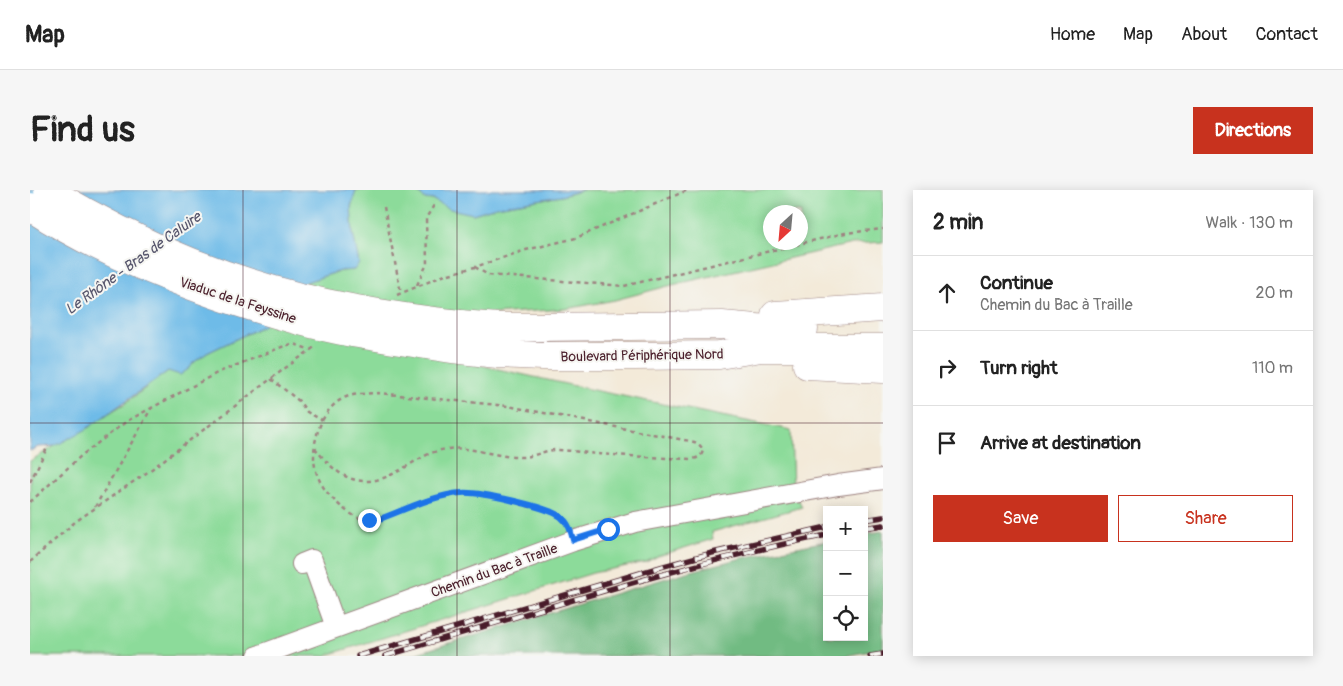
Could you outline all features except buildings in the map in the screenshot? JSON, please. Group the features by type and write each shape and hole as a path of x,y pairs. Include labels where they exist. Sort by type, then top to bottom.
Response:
{"highway":[{"name":"Viaduc de la Feyssine","path":"48,190 158,249 213,270 281,292 349,308 410,318 460,337"},
{"name":"Viaduc de la Feyssine","path":"30,207 104,248 149,270 206,292 278,316 346,332 460,337"},
{"path":"722,325 767,315 883,308"},
{"name":"Boulevard Périphérique Nord","path":"460,337 498,327 722,325 767,329 883,330"},
{"name":"Boulevard Périphérique Nord","path":"460,337 498,354 542,356 719,355 761,348 883,348"},
{"path":"719,355 761,363 883,369"}],"street":[{"name":"Chemin du Bac à Traille","path":"258,656 573,540 635,522 838,485 883,479"},
{"path":"302,564 312,560 336,628"}],"path":[{"path":"416,286 427,264 426,218 436,202"},
{"path":"384,207 401,292"},
{"path":"475,267 488,275 624,286 845,233 883,229"},
{"path":"30,502 102,439 152,407 217,373 287,345 294,344 311,350"},
{"path":"271,379 299,401 307,412 322,420"},
{"path":"315,448 328,464 337,471 347,477 367,481 378,480 394,474 436,450 456,448 521,457 556,450 692,459 699,458 703,450 697,443 690,440 516,407 391,394 360,394 348,397 338,402 322,420 318,431 315,448 314,456 318,478 323,487 339,505 357,517 364,520 377,520 441,497 460,493 477,494 504,499 556,514 566,522 573,540"},
{"path":"94,508 152,407"},
{"path":"30,482 48,446"}],"green space":[{"path":"356,190 415,190 425,199 473,214 496,207 561,196 583,190 883,190 883,242 852,244 615,300 565,309 493,314 466,362 791,430 793,487 802,507 712,532 713,539 658,556 646,562 593,573 324,656 30,656 30,461 124,404 168,371 189,368 207,353 263,326 306,282 340,271 354,270 351,207"},
{"path":"883,531 883,649 844,656 407,656 680,574 742,558 823,542 823,641 868,641 868,533"}],"water":[{"name":"Le Rhône - Bras de Caluire","path":"30,190 356,190 351,207 353,233 359,263 354,270 340,271 306,282 263,326 207,353 180,375 168,371 85,430 55,446 38,447 30,451"},
{"path":"415,190 583,190 561,196 496,207 473,214 450,209 433,200 425,199"}],"railway":[{"path":"868,519 883,517"},
{"path":"868,527 883,525"},
{"path":"358,656 664,566 823,528"},
{"path":"385,656 660,575 823,536"},
{"path":"870,656 883,654"}],"route":[{"path":"369,520 377,520 441,497 470,493 504,499 560,516 570,528 573,540 608,529"}]}
